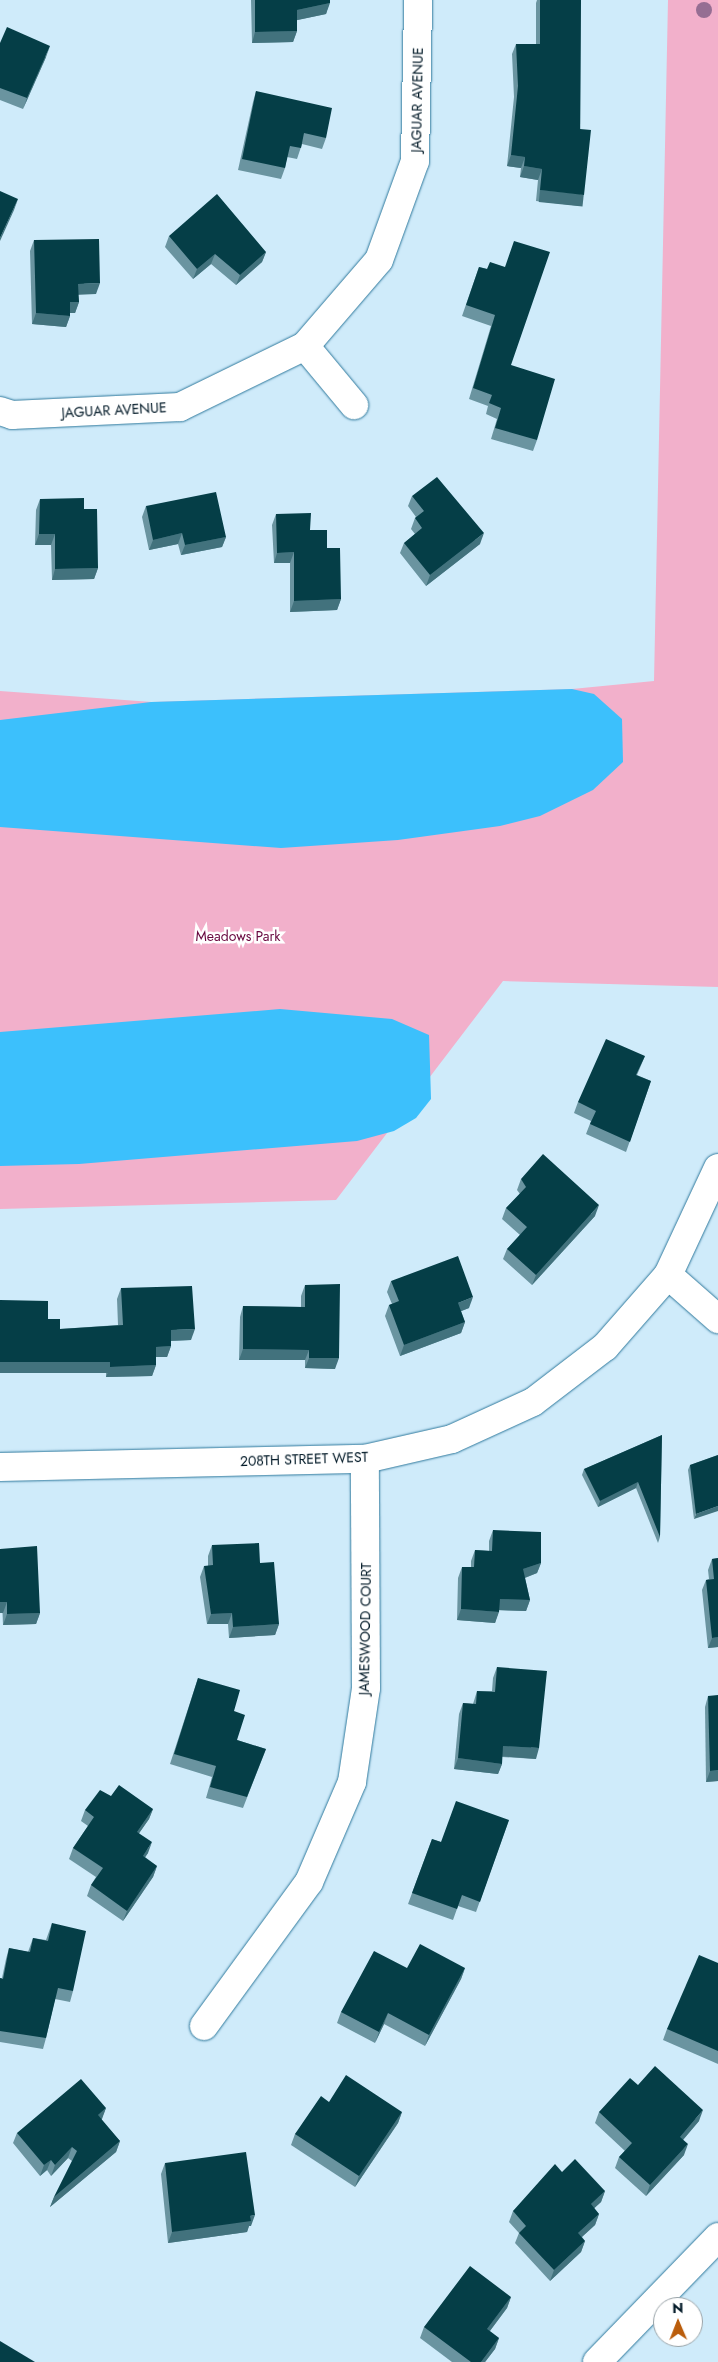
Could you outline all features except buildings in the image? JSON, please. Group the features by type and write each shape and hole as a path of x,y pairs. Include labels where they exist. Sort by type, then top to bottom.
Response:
{"street":[{"name":"JAGUAR AVENUE","path":"0,411 12,415 180,407 305,346 378,260 416,160 418,0"},
{"path":"305,346 354,405"},
{"name":"208TH STREET WEST","path":"0,1467 365,1459 452,1439 533,1402 605,1347 668,1275 718,1168"},
{"path":"668,1275 718,1319"},
{"name":"JAMESWOOD COURT","path":"204,2026 309,1882 352,1782 366,1688 365,1459"},
{"path":"597,2362 718,2237"}],"green space":[{"name":"Meadows Park","path":"668,0 718,0 718,987 503,981 336,1200 0,1209 0,691 152,702 572,689 654,681"}],"water":[{"path":"572,689 594,694 622,719 623,762 593,790 540,816 500,826 398,840 281,848 0,827 0,720 151,702"},
{"path":"280,1009 392,1019 429,1035 431,1099 416,1118 394,1131 357,1141 79,1164 0,1166 0,1032"}]}
